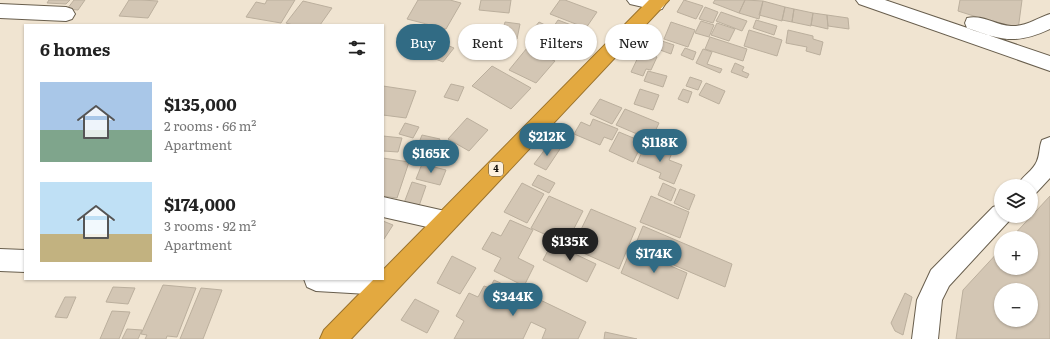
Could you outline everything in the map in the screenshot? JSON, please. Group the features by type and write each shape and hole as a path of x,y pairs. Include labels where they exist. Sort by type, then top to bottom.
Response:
{"highway":[{"name":"4","path":"332,339 445,221 650,1"}],"street":[{"path":"865,0 1050,64"},
{"path":"906,0 976,24 1009,33 1024,32 1050,21"},
{"path":"0,11 66,14"},
{"path":"1035,179 1046,168 1049,159 1050,146"},
{"path":"384,207 445,221"},
{"path":"925,339 930,300 940,278 994,221"},
{"path":"0,260 24,261"},
{"path":"333,280 385,283"}],"building":[{"path":"49,0 70,0 66,4 47,3"},
{"path":"74,0 85,0 78,10 67,9"},
{"path":"129,0 158,1 148,18 119,16"},
{"path":"267,0 295,0 281,23 246,17 256,2 265,4"},
{"path":"418,0 450,0 461,3 449,24 426,24 407,19"},
{"path":"481,0 511,0 509,13 479,10"},
{"path":"560,0 565,0 597,12 589,24 576,24 550,14"},
{"path":"684,0 703,6 696,19 677,12"},
{"path":"715,0 745,0 739,13 713,3"},
{"path":"745,0 763,1 759,19 739,13"},
{"path":"960,0 1022,0 1018,30 958,11"},
{"path":"303,1 332,8 321,24 286,23"},
{"path":"763,1 785,7 782,21 759,15"},
{"path":"705,7 718,12 713,23 699,19"},
{"path":"785,7 794,9 792,22 782,20"},
{"path":"794,9 813,13 811,26 792,22"},
{"path":"721,12 747,21 742,31 716,21"},
{"path":"813,13 827,15 828,29 811,25"},
{"path":"827,15 848,18 849,29 828,26"},
{"path":"558,20 569,24 555,24"},
{"path":"756,20 777,26 774,35 753,28"},
{"path":"701,21 714,25 709,37 695,33"},
{"path":"505,22 520,24 517,39 517,24 504,24"},
{"path":"671,22 695,30 688,47 664,39"},
{"path":"717,23 735,29 729,41 711,35"},
{"path":"749,30 782,40 777,56 744,46"},
{"path":"788,30 813,36 813,39 823,42 820,55 806,51 807,47 786,43"},
{"path":"710,37 747,49 743,61 705,49"},
{"path":"663,41 674,45 671,54 663,51"},
{"path":"450,46 454,48 450,53"},
{"path":"685,48 696,52 693,60 681,55"},
{"path":"703,49 712,52 707,64 722,69 720,73 696,63"},
{"path":"525,50 525,60 555,61 536,83 509,70"},
{"path":"637,60 656,60 651,70 646,69 643,76 631,72"},
{"path":"735,63 744,67 742,71 749,74 747,78 731,72"},
{"path":"492,66 531,88 511,109 472,86"},
{"path":"648,71 667,76 663,87 644,81"},
{"path":"690,77 702,81 698,90 686,86"},
{"path":"706,83 725,91 719,104 699,95"},
{"path":"451,84 464,87 458,101 444,97"},
{"path":"384,86 416,91 406,118 384,115"},
{"path":"640,89 659,95 653,110 634,104"},
{"path":"683,89 692,92 688,103 678,99"},
{"path":"600,99 622,108 612,124 590,114"},
{"path":"625,109 659,123 651,140 616,125"},
{"path":"467,118 488,130 469,151 448,139"},
{"path":"593,119 618,129 612,140 604,137 600,145 574,134 581,122 590,126"},
{"path":"405,123 419,127 413,138 399,134"},
{"path":"619,132 643,142 633,162 609,151"},
{"path":"422,135 440,139 432,159 414,155"},
{"path":"384,136 402,138 398,152 384,151"},
{"path":"646,143 672,153 669,160 682,165 674,184 659,178 661,173 637,163"},
{"path":"549,144 560,149 546,170 534,164"},
{"path":"384,158 409,162 397,198 384,196"},
{"path":"422,164 446,170 440,185 416,179"},
{"path":"538,175 555,183 549,193 532,185"},
{"path":"412,182 426,186 419,206 404,203"},
{"path":"522,183 544,194 527,223 504,212"},
{"path":"663,183 676,189 671,201 658,195"},
{"path":"680,189 695,195 689,210 674,203"},
{"path":"549,196 583,211 566,244 531,228"},
{"path":"651,196 689,212 680,238 640,222"},
{"path":"1050,196 1050,339 956,339 963,290 994,257 994,275 1038,275 1038,231 1018,231 1025,223 1038,223 1038,209"},
{"path":"591,209 636,228 619,269 572,248"},
{"path":"510,220 533,230 518,258 534,266 524,286 494,271 501,258 482,249 492,232 501,236"},
{"path":"384,221 393,225 384,239"},
{"path":"643,226 732,264 725,287 634,248"},
{"path":"552,243 596,264 587,282 543,260"},
{"path":"631,249 687,273 678,299 621,273"},
{"path":"452,256 476,268 460,294 437,283"},
{"path":"494,280 520,292 515,301 527,307 532,296 586,322 578,339 542,339 546,329 531,322 523,339 454,339 464,321 456,316 469,293 478,297 484,286 490,288"},
{"path":"163,285 196,288 177,337 167,336 166,339 145,339 147,335 141,334"},
{"path":"113,287 135,288 128,304 106,302"},
{"path":"201,288 222,290 203,339 180,339"},
{"path":"905,293 912,297 903,335 895,331 891,323"},
{"path":"65,297 76,297 67,318 55,317"},
{"path":"415,299 439,311 427,333 401,320"},
{"path":"112,311 130,312 119,339 100,339"},
{"path":"127,329 142,330 138,339 122,339"},
{"path":"605,332 637,339 604,339"}]}
